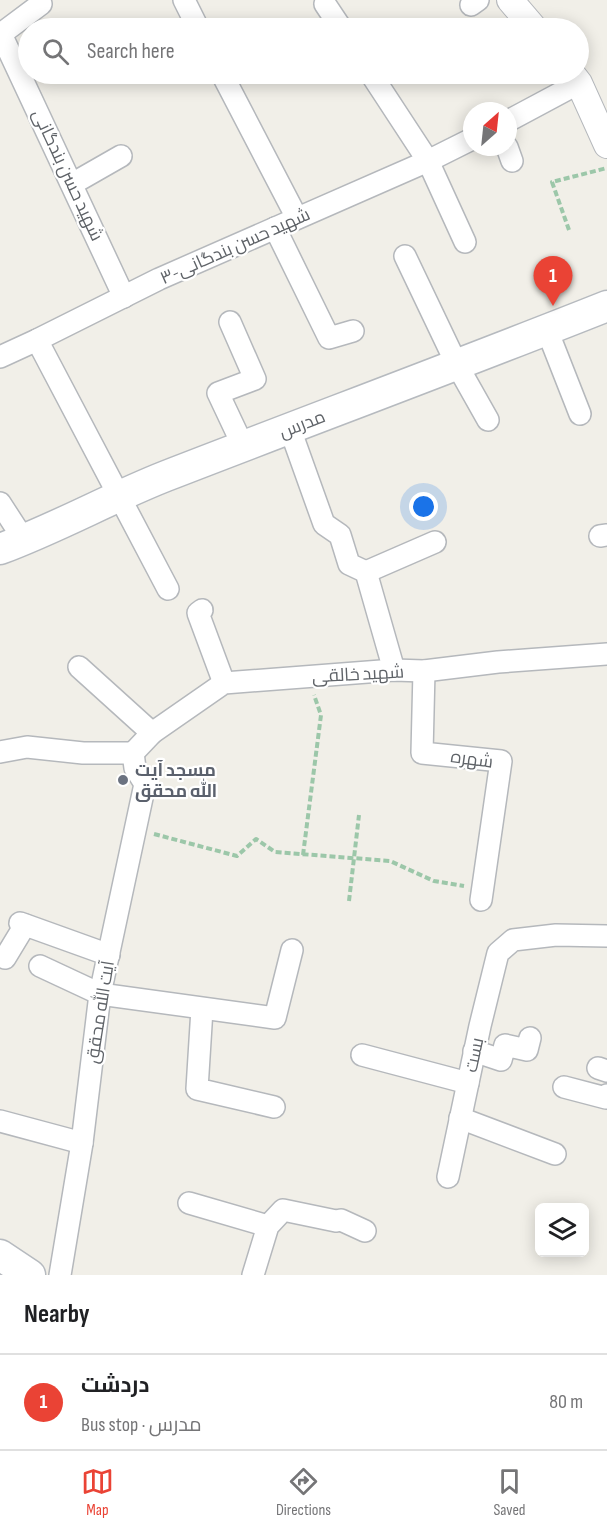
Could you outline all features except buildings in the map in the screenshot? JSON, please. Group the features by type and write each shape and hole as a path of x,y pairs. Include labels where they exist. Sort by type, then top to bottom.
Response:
{"main road":[{"name":"مدرس","path":"12,544 163,477 607,306"},
{"path":"0,1255 30,1275"}],"street":[{"path":"184,0 193,18"},
{"path":"510,0 525,18"},
{"name":"شهید حسن بندگانی","path":"22,18 41,4"},
{"path":"325,4 334,18"},
{"name":"شهید حسن بندگانی","path":"18,21 1,34 18,70"},
{"name":"شهید حسن بندگانی","path":"25,84 124,297"},
{"path":"227,84 297,218"},
{"path":"378,84 428,161 465,242"},
{"path":"517,115 567,84"},
{"path":"579,84 607,145"},
{"name":"۳-شهید حسن بندگانی","path":"1,352 37,340 124,297 463,144"},
{"path":"72,184 121,156"},
{"path":"275,228 329,338 353,331"},
{"path":"405,256 457,365 488,420"},
{"path":"230,322 255,379 218,393 243,447"},
{"path":"547,330 580,414"},
{"path":"37,340 168,589"},
{"path":"290,429 324,524 340,535 349,564 366,572 435,542"},
{"path":"0,503 12,544"},
{"path":"366,572 394,670"},
{"path":"0,752 27,747 83,753 133,753 152,733 224,683 198,613 202,609"},
{"name":"شهید خالقی","path":"224,683 394,670 424,671 498,662 607,654"},
{"path":"79,667 152,733"},
{"name":"شهره","path":"424,671 422,753 501,761 482,894"},
{"name":"آیت الله محقق","path":"60,1275 82,1143 100,994 145,784 135,768 133,753"},
{"path":"5,958 22,924 109,955"},
{"name":"بست","path":"448,1177 474,1051 498,953 513,940 607,932"},
{"path":"40,966 100,994 275,1018 292,950"},
{"path":"202,1009 197,1089 274,1107"},
{"path":"474,1051 501,1060 505,1045 527,1050 530,1038"},
{"path":"362,1055 468,1083"},
{"path":"564,1087 606,1098 607,1095"},
{"path":"460,1118 555,1154"},
{"path":"0,1121 82,1143"},
{"path":"189,1203 268,1226"},
{"path":"254,1274 268,1226 283,1210 336,1221 341,1220 365,1231"}],"path":[{"path":"569,230 552,182 607,168"},
{"path":"303,855 321,716"},
{"path":"349,901 359,815"},
{"path":"137,829 237,856 255,839 275,852 390,861 434,881 482,894"}],"place":[{"name":"دردشت","path":"553,306"},
{"name":"مسجد آیت الله محقق","path":"123,780"}]}
